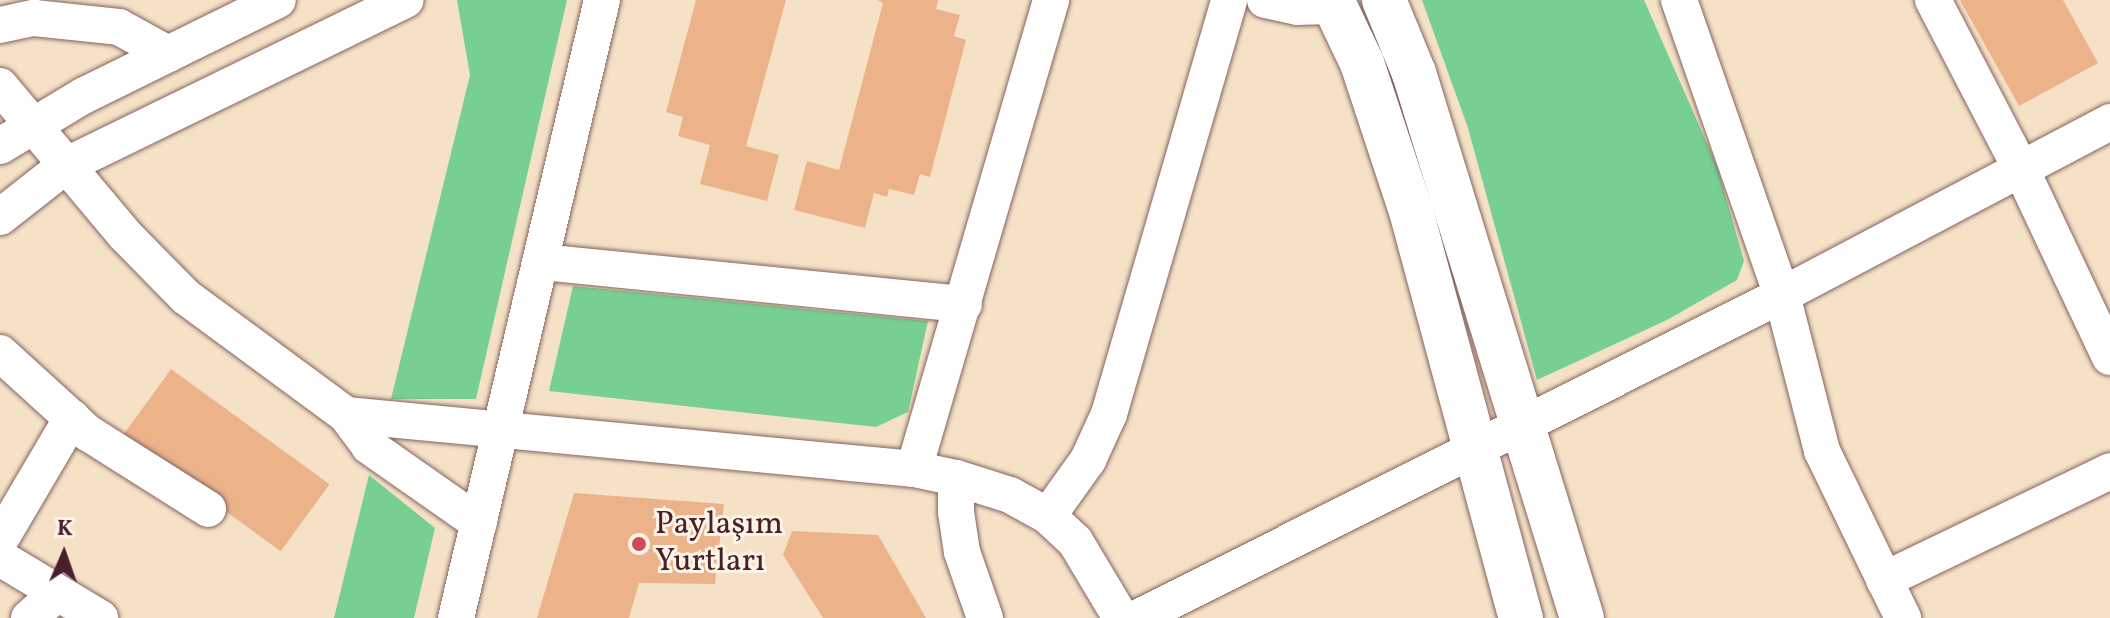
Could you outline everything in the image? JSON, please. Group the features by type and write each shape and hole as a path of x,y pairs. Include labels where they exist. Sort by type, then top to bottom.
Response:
{"main road":[{"path":"1384,0 1414,73 1582,618"},
{"path":"1333,3 1362,63 1411,211 1473,451 1521,618"}],"street":[{"path":"0,217 65,166 406,0"},
{"path":"456,618 602,0"},
{"path":"914,469 1051,0"},
{"path":"1048,516 1088,460 1109,414 1229,0"},
{"path":"1265,0 1297,7 1333,3"},
{"path":"1933,0 2021,169 2110,357"},
{"path":"0,146 32,124 266,3"},
{"path":"1689,6 1782,295 1822,451 1903,618"},
{"path":"0,25 34,18 119,27 168,54"},
{"path":"0,86 65,166 186,297 346,415 369,446 479,523"},
{"path":"1137,618 1782,295 2110,122"},
{"path":"541,262 964,304"},
{"path":"0,353 88,433 208,509"},
{"path":"346,415 914,469 956,478 1010,495 1048,516 1075,541 1121,618"},
{"path":"0,540 72,418"},
{"path":"1884,580 2110,471"},
{"path":"956,478 956,512 962,552 985,618"},
{"path":"0,558 100,618"},
{"path":"29,618 58,593"}],"green space":[{"path":"457,0 567,0 476,399 391,399 470,75"},
{"path":"1422,0 1644,0 1717,166 1744,261 1737,280 1667,320 1537,380 1468,128"},
{"path":"573,286 928,321 908,412 876,427 549,391"},
{"path":"369,475 435,528 414,618 334,618"}],"building":[{"path":"696,0 786,0 746,146 779,155 767,201 700,184 710,145 678,136 683,117 666,112"},
{"path":"877,0 938,0 936,9 960,15 954,36 966,40 930,177 920,174 914,195 889,189 887,197 874,193 865,228 794,210 807,161 839,170 883,3"},
{"path":"1960,0 2063,0 2098,63 2019,106"},
{"path":"171,369 330,484 281,551 122,436"},
{"name":"Paylaşım Yurtları","path":"574,493 724,504 715,584 639,583 629,618 537,618"},
{"path":"792,531 878,535 926,618 823,618 783,555"}],"place":[{"name":"Paylaşım Yurtları","path":"639,544"}]}
